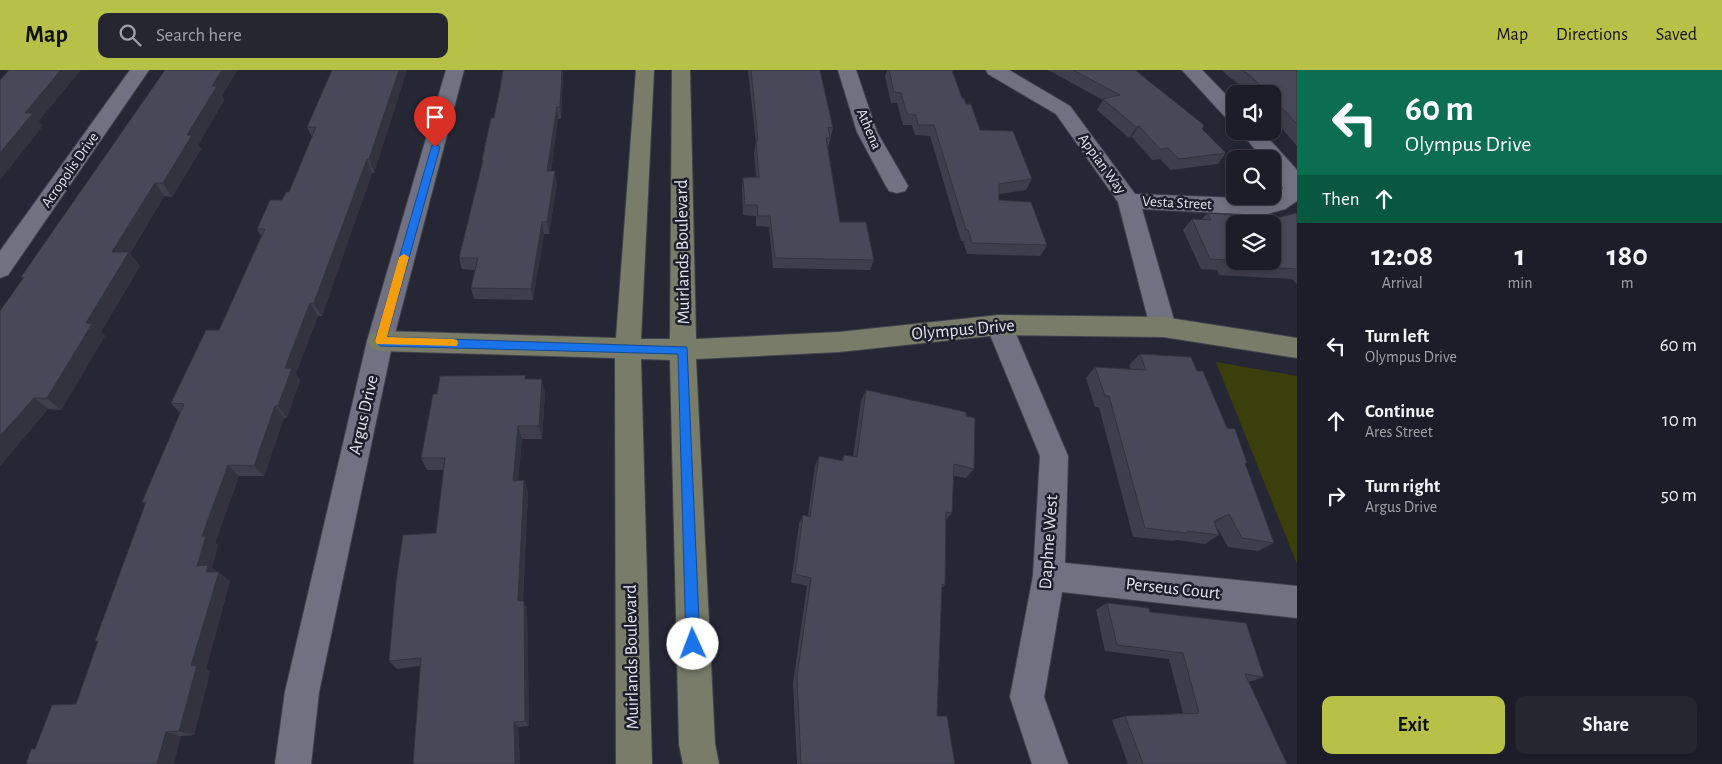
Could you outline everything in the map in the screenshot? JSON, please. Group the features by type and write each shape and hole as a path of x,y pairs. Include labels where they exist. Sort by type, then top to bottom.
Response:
{"main road":[{"name":"Muirlands Boulevard","path":"634,764 628,347 645,70"},
{"name":"Muirlands Boulevard","path":"681,70 684,350 696,744 700,764"},
{"name":"Olympus Drive","path":"380,341 684,350 839,342 999,325 1163,327 1297,348"}],"street":[{"name":"Acropolis Drive","path":"0,269 140,70"},
{"name":"Argus Drive","path":"293,764 302,692 380,341 455,70"},
{"name":"Athena","path":"847,70 867,132 896,186"},
{"name":"Appian Way","path":"995,70 1063,110 1129,201 1163,327"},
{"path":"1191,70 1226,107"},
{"name":"Vesta Street","path":"1129,201 1264,207 1281,203 1294,190 1289,174 1258,140"},
{"name":"Daphne West","path":"999,325 1054,456 1049,576 1027,697 1050,764"},
{"name":"Perseus Court","path":"1049,576 1297,602"}],"green space":[{"path":"1216,362 1297,376 1297,564"}],"building":[{"path":"9,70 61,70 25,113 33,113 0,153 0,80"},
{"path":"165,70 222,70 212,86 217,86 187,135 192,135 163,183 155,183 112,252 129,252 86,323 92,324 47,398 34,398 0,436 0,311 24,277 21,277"},
{"path":"332,70 399,70 369,159 367,159 314,303 310,303 285,368 292,368 278,406 275,406 254,466 228,465 202,536 206,536 197,566 208,565 206,572 219,572 191,666 197,665 179,731 166,732 157,764 26,764 31,749 35,749 52,705 76,704 98,641 95,641 146,502 142,502 184,404 171,403 206,330 219,330 265,229 257,229 270,200 282,200 286,192 289,192 316,127 307,127"},
{"path":"503,70 562,70 560,107 557,107 547,171 555,171 547,222 542,222 531,289 471,288 478,258 459,258 483,160 491,118 494,118"},
{"path":"751,70 820,70 833,128 828,127 830,138 826,138 840,222 866,222 874,260 775,258 770,216 758,216 757,205 745,205 743,178 759,177 756,141 758,141"},
{"path":"889,70 952,70 962,98 964,98 966,104 971,104 980,130 1013,131 1032,179 999,184 999,200 1031,202 1047,245 972,243 968,230 966,230 934,125 918,125 916,115 907,114 901,93 894,92"},
{"path":"1073,70 1135,70 1204,125 1202,129 1226,153 1179,159 1168,148 1160,149 1139,126 1136,127 1103,99 1120,95"},
{"path":"1242,70 1297,70 1297,124 1281,107 1281,85 1260,85"},
{"path":"1207,213 1241,215 1226,215 1226,260 1210,259 1192,219 1211,220"},
{"path":"1296,213 1297,214 1297,269 1281,268 1281,217"},
{"path":"1140,354 1191,357 1197,371 1203,371 1227,428 1235,429 1247,463 1245,463 1274,543 1242,538 1229,514 1214,521 1219,535 1145,528 1109,396 1105,396 1095,367 1146,370"},
{"path":"525,375 525,379 542,379 539,426 518,426 513,481 524,480 518,601 524,601 525,721 514,722 515,764 413,764 421,658 389,661 396,582 403,535 436,533 445,458 421,458 433,394 437,394 440,376"},
{"path":"866,390 966,412 966,416 975,418 974,469 954,464 952,513 946,512 945,585 942,584 937,716 947,716 955,764 801,764 797,677 811,578 795,574 803,515 810,517 819,456 843,461 844,455 857,457"},
{"path":"1107,603 1149,608 1150,612 1246,623 1264,677 1245,674 1287,764 1143,764 1125,716 1199,713 1183,653 1117,645"}],"slow traffic":[{"path":"404,257 380,341 453,343"}],"route":[{"path":"435,147 380,341 684,350 693,644"}]}
